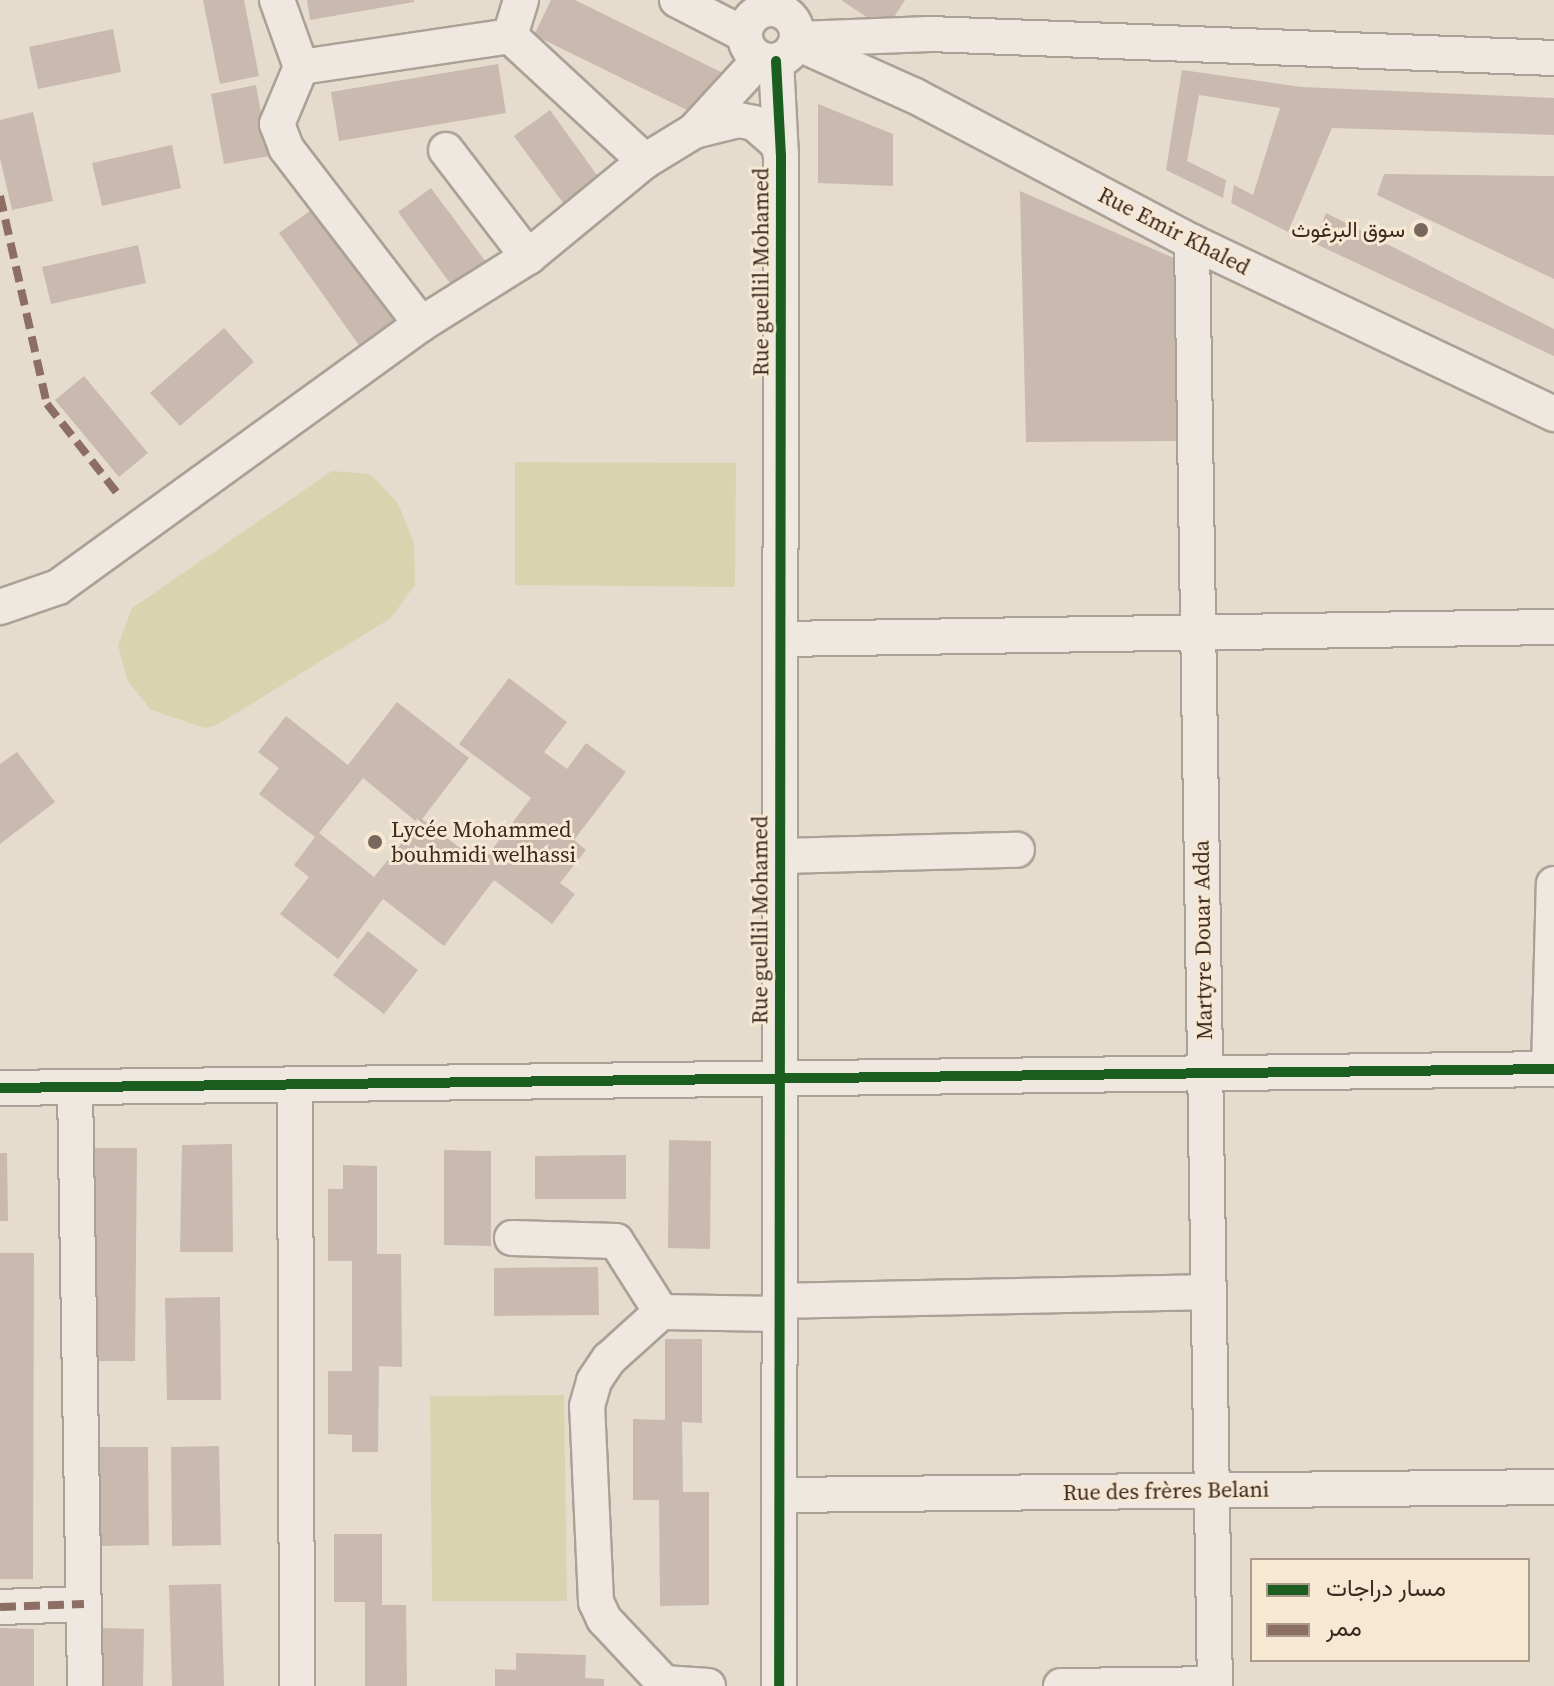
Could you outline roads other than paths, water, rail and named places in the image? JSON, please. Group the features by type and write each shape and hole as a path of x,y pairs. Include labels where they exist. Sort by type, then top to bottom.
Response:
{"street":[{"path":"277,0 301,67 277,124 286,148 421,324"},
{"path":"510,36 521,0"},
{"name":"Rue Emir Khaled","path":"677,0 778,35 915,96 1192,242 1554,414"},
{"path":"915,96 907,72 912,53 930,34"},
{"path":"0,607 58,587 421,324 528,257 645,161 694,131 778,35 930,34 1554,58"},
{"name":"Rue guellil Mohamed","path":"778,35 781,155 779,1686"},
{"path":"301,67 510,36"},
{"path":"510,36 645,161"},
{"path":"694,131 739,120 754,123 778,144 781,155"},
{"path":"446,150 528,257"},
{"name":"Martyre Douar Adda","path":"1192,242 1215,1685"},
{"path":"780,639 1554,627"},
{"path":"780,856 1017,850"},
{"path":"0,1088 1551,1069 1554,884"},
{"path":"295,1084 297,1686"},
{"path":"75,1087 85,1686"},
{"path":"512,1238 616,1241 661,1312"},
{"path":"708,1686 664,1683 604,1619 596,1602 587,1406 594,1381 609,1359 661,1312 1208,1292"},
{"name":"Rue des frères Belani","path":"779,1495 1554,1487"},
{"path":"0,1607 84,1604"},
{"path":"1061,1686 1215,1685"}],"place":[{"name":"سوق البرغوث","path":"1421,230"},
{"name":"Lycée Mohammed bouhmidi welhassi","path":"375,842"}]}
